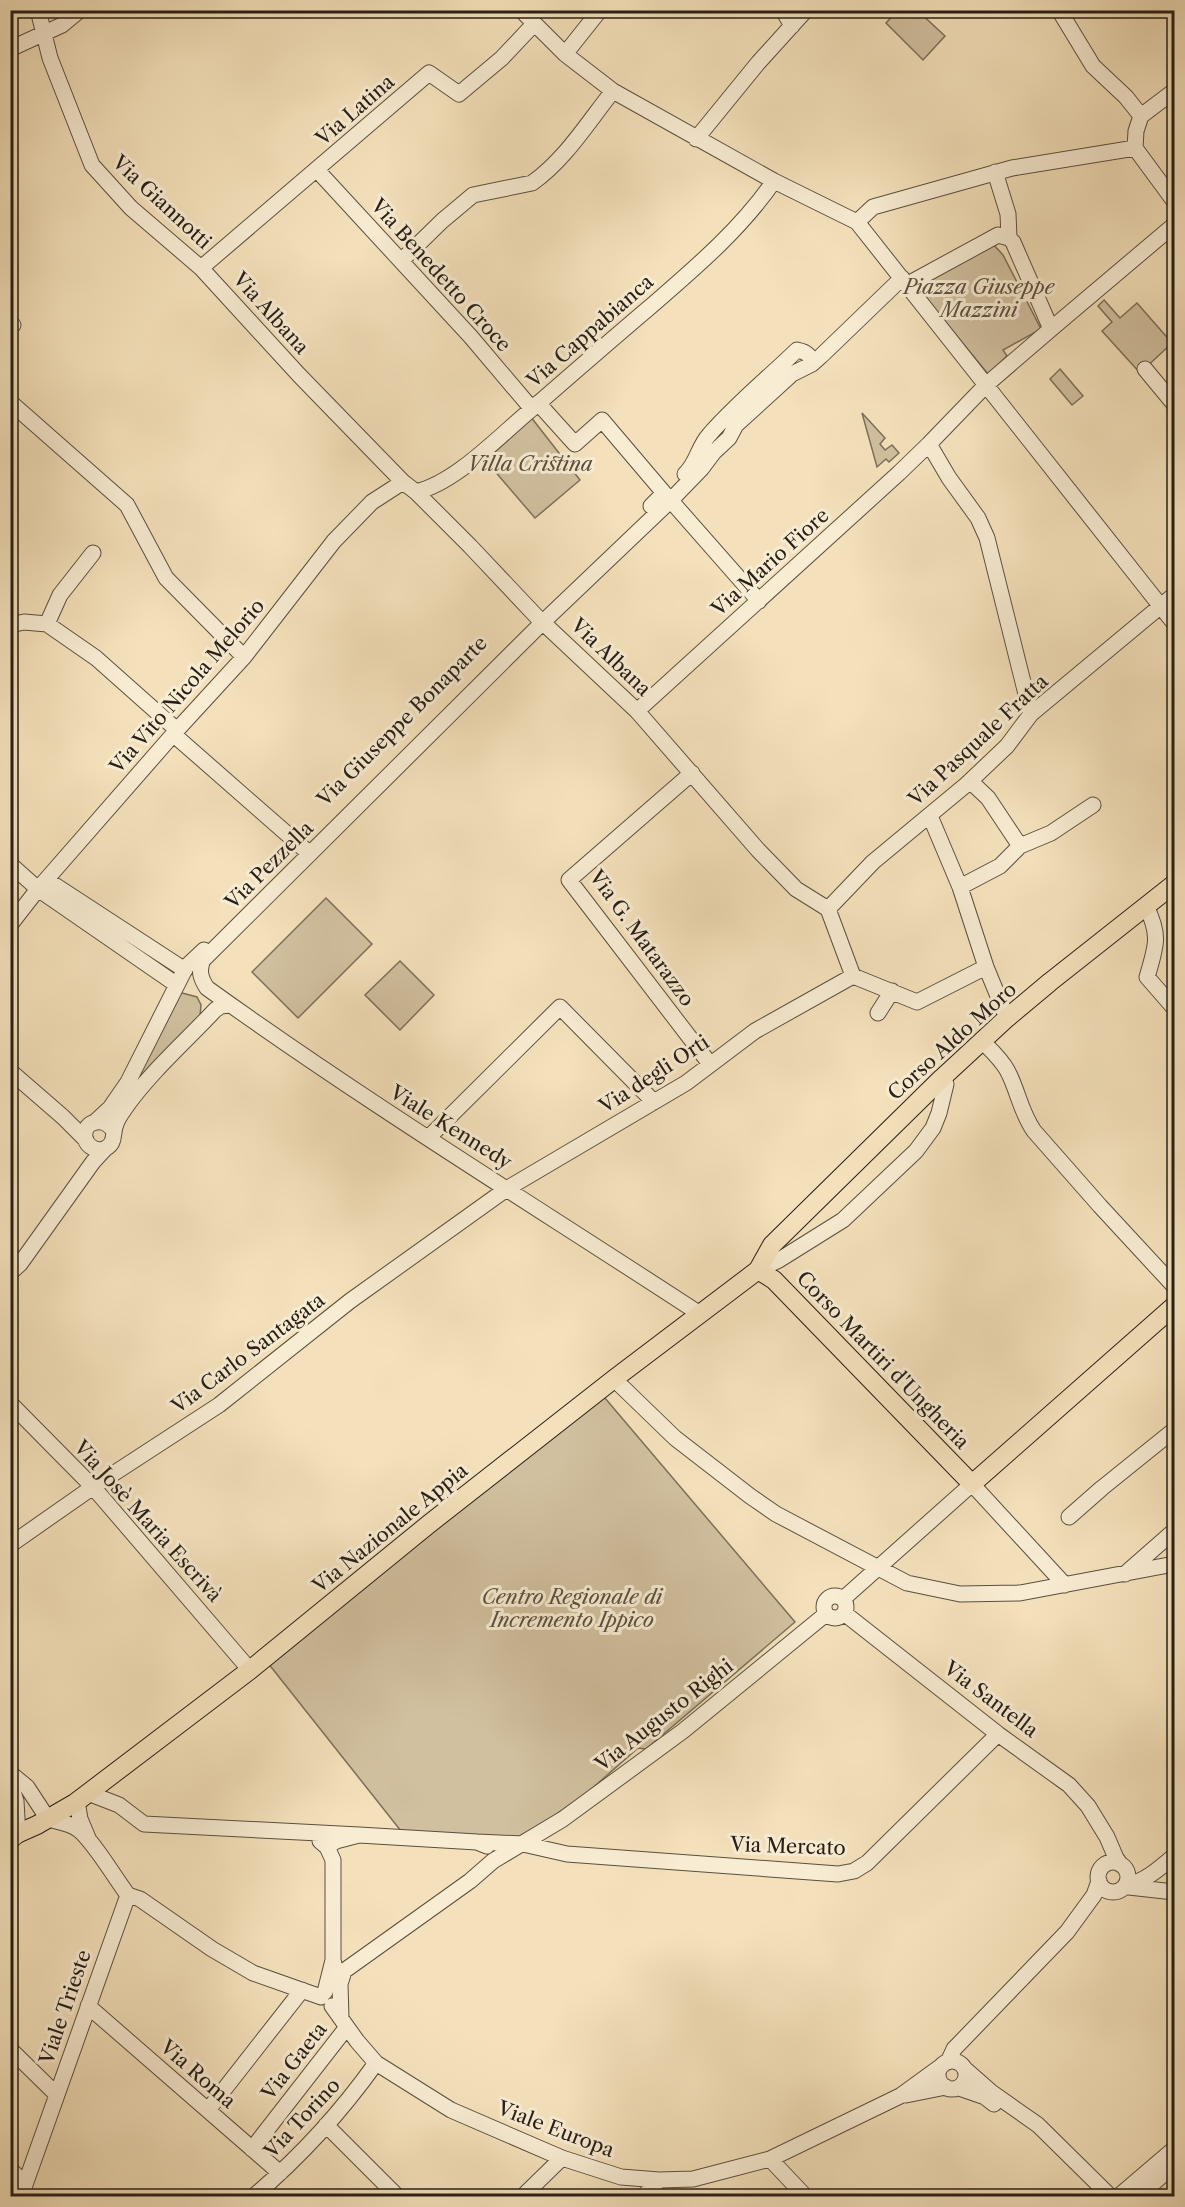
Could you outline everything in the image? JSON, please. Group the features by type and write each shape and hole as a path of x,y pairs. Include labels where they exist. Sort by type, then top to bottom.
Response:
{"main road":[{"name":"Corso Aldo Moro","path":"758,1270 772,1245 942,1078 1050,982 1174,884"},
{"name":"Via Nazionale Appia","path":"13,1838 83,1797 250,1670 429,1524 758,1270"},
{"name":"Corso Martiri d'Ungheria","path":"758,1270 774,1280 972,1484"},
{"path":"972,1484 1174,1306"}],"street":[{"name":"Via Giannotti","path":"38,10 39,35 92,165 131,208 201,268"},
{"path":"10,48 63,25 80,10"},
{"path":"521,10 566,54 613,91 774,181 857,222 1174,623"},
{"path":"566,54 600,10"},
{"path":"783,10 792,26"},
{"path":"696,139 758,63 806,10"},
{"path":"1059,10 1093,66 1126,97 1141,116"},
{"name":"Via Latina","path":"201,268 429,73 459,94 502,58 534,24"},
{"path":"10,35 39,35"},
{"path":"401,261 473,195 532,183 540,178 613,91"},
{"path":"1174,91 1141,116 1136,131 1135,148 1174,201"},
{"path":"857,222 873,207 996,172 1052,160 1135,148"},
{"name":"Via Benedetto Croce","path":"317,170 535,406 575,444 602,420 665,494"},
{"path":"996,172 1008,214 1009,238"},
{"name":"Via Cappabianca","path":"416,492 432,488 478,455 721,245 758,205 774,181"},
{"path":"986,385 1174,225"},
{"path":"540,619 665,494 702,468 707,450 729,438 736,425 769,394 792,374 812,364 905,281 998,235 1009,238 1013,242 1051,329"},
{"name":"Via Albana","path":"201,268 299,375 403,482 416,492 540,619 637,711 758,850 796,890 828,909"},
{"path":"1145,369 1174,404"},
{"name":"Via Mario Fiore","path":"637,711 929,444 986,385"},
{"path":"10,402 127,505 166,578 244,657"},
{"path":"929,444 949,478 978,518 987,538 1031,714"},
{"name":"Via Vito Nicola Melorio","path":"10,925 175,732 244,657 334,542 372,502 403,482"},
{"path":"665,494 759,601"},
{"path":"47,624 60,595 93,554"},
{"name":"Via Pasquale Fratta","path":"828,909 873,862 930,816 1007,747 1031,714 1174,595"},
{"name":"Via Pezzella","path":"207,988 200,974 203,960 307,852 540,619"},
{"path":"10,625 24,622 47,624 96,658 307,852 185,970 116,1124 112,1142 93,1162 20,1264 10,1273"},
{"name":"Via G. Matarazzo","path":"692,773 569,880 710,1064"},
{"path":"970,781 988,798 1020,846"},
{"path":"960,887 1000,866 1020,846 1051,833 1093,804"},
{"path":"930,816 960,887 986,967 1007,1018"},
{"path":"10,864 185,970"},
{"path":"43,885 177,985 198,985 207,988 207,1013 204,1023"},
{"path":"1146,906 1156,926 1155,950 1147,977 1174,1008"},
{"path":"828,909 853,976 917,1002 986,967"},
{"name":"Via degli Orti","path":"508,1188 686,1083 754,1031 853,976"},
{"path":"993,982 1022,1006"},
{"name":"Viale Kennedy","path":"207,988 345,1086 508,1188 700,1314"},
{"path":"878,1013 892,991"},
{"path":"10,1263 87,1158 86,1131 220,1006 230,1005"},
{"path":"428,1138 560,1007 654,1102"},
{"path":"982,1041 1009,1073 1026,1120 1034,1131 1174,1286"},
{"path":"10,1071 63,1117 96,1150 105,1149"},
{"path":"758,1270 779,1260 843,1220 916,1151 929,1134 939,1113 946,1084 942,1078"},
{"path":"63,1117 106,1122 114,1133"},
{"name":"Via Carlo Santagata","path":"10,1545 93,1487 219,1405 350,1301 508,1188"},
{"path":"614,1379 675,1438 776,1514 907,1583 960,1594 1020,1593 1174,1564"},
{"name":"Via Josè Maria Escrivà","path":"10,1403 93,1487 250,1670"},
{"path":"1069,1517 1174,1430"},
{"path":"844,1606 878,1569 972,1484 1065,1585"},
{"path":"1124,1574 1174,1531"},
{"name":"Via Augusto Righi","path":"338,1965 470,1881 493,1861 563,1819 682,1731 826,1614 824,1607 829,1598 836,1596 844,1606"},
{"name":"Via Santella","path":"844,1606 998,1734 1070,1785 1088,1806 1107,1837 1116,1858 1124,1867"},
{"name":"Via Mercato","path":"523,1844 567,1854 838,1874 854,1871 867,1863 998,1734"},
{"path":"10,1773 27,1787 48,1819 68,1824 89,1841 128,1894 140,1899 212,1949 253,1973 302,1990 333,2008"},
{"path":"109,1776 119,1805"},
{"path":"10,1782 16,1801 13,1838"},
{"path":"89,1841 80,1819 83,1797 119,1805 144,1824 523,1844"},
{"path":"1067,1932 1094,1895 1102,1851 1101,1829"},
{"path":"309,1832 327,1847 333,1860 340,1984 333,2008"},
{"path":"327,1847 336,1841 359,1835"},
{"path":"477,1842 493,1851 493,1861"},
{"path":"1174,1846 1143,1869 1130,1871 1112,1862 1103,1867 1099,1876 1100,1885 1108,1892 1122,1889 1174,1892"},
{"path":"1097,2196 1051,2149 985,2097 952,2087 938,2076 939,2072 955,2065 967,2035 1067,1932 1109,1896 1148,1877 1174,1856"},
{"path":"1122,1889 1129,1878 1124,1867"},
{"name":"Viale Trieste","path":"23,2190 128,1894"},
{"path":"333,2008 338,1965"},
{"path":"208,2110 302,1990"},
{"name":"Via Roma","path":"88,2006 280,2173"},
{"name":"Viale Europa","path":"333,2008 376,2063 451,2110 562,2158 621,2176 660,2180 693,2179 770,2159 900,2096 955,2065"},
{"name":"Via Gaeta","path":"252,2149 333,2008"},
{"path":"10,2049 57,2095"},
{"name":"Via Torino","path":"254,2196 280,2173 326,2125 376,2063"},
{"path":"952,2087 966,2078 955,2065"},
{"path":"955,2065 1038,2125 1110,2196"},
{"name":"Viale Europa","path":"900,2096 952,2087"},
{"path":"326,2125 397,2196"},
{"path":"1119,2196 1174,2149"},
{"path":"523,2196 562,2158"},
{"path":"770,2159 805,2196"},
{"path":"1139,2196 1174,2165"},
{"path":"10,2169 23,2190"},
{"path":"644,2196 660,2180"}],"green space":[{"path":"898,10 918,11 945,36 923,60 886,23"},
{"name":"Piazza Giuseppe Mazzini","path":"991,242 1003,255 1041,329 1003,350 1007,356 988,374 916,286"},
{"path":"1104,300 1120,318 1137,303 1172,343 1140,373 1102,331 1112,322 1098,306"},
{"path":"1060,369 1083,396 1072,405 1050,379"},
{"name":"Villa Cristina","path":"527,412 580,480 535,518 480,454"},
{"path":"862,413 885,438 880,444 885,450 892,445 899,453 889,462 886,459 877,467"},
{"path":"326,898 372,944 298,1018 252,972"},
{"path":"400,961 434,995 400,1030 365,995"},
{"path":"182,993 197,997 201,1005 200,1016 140,1079 137,1077 177,997"},
{"name":"Centro Regionale di Incremento Ippico","path":"599,1391 795,1622 646,1749 638,1748 588,1792 518,1841 401,1831 264,1658"}]}
